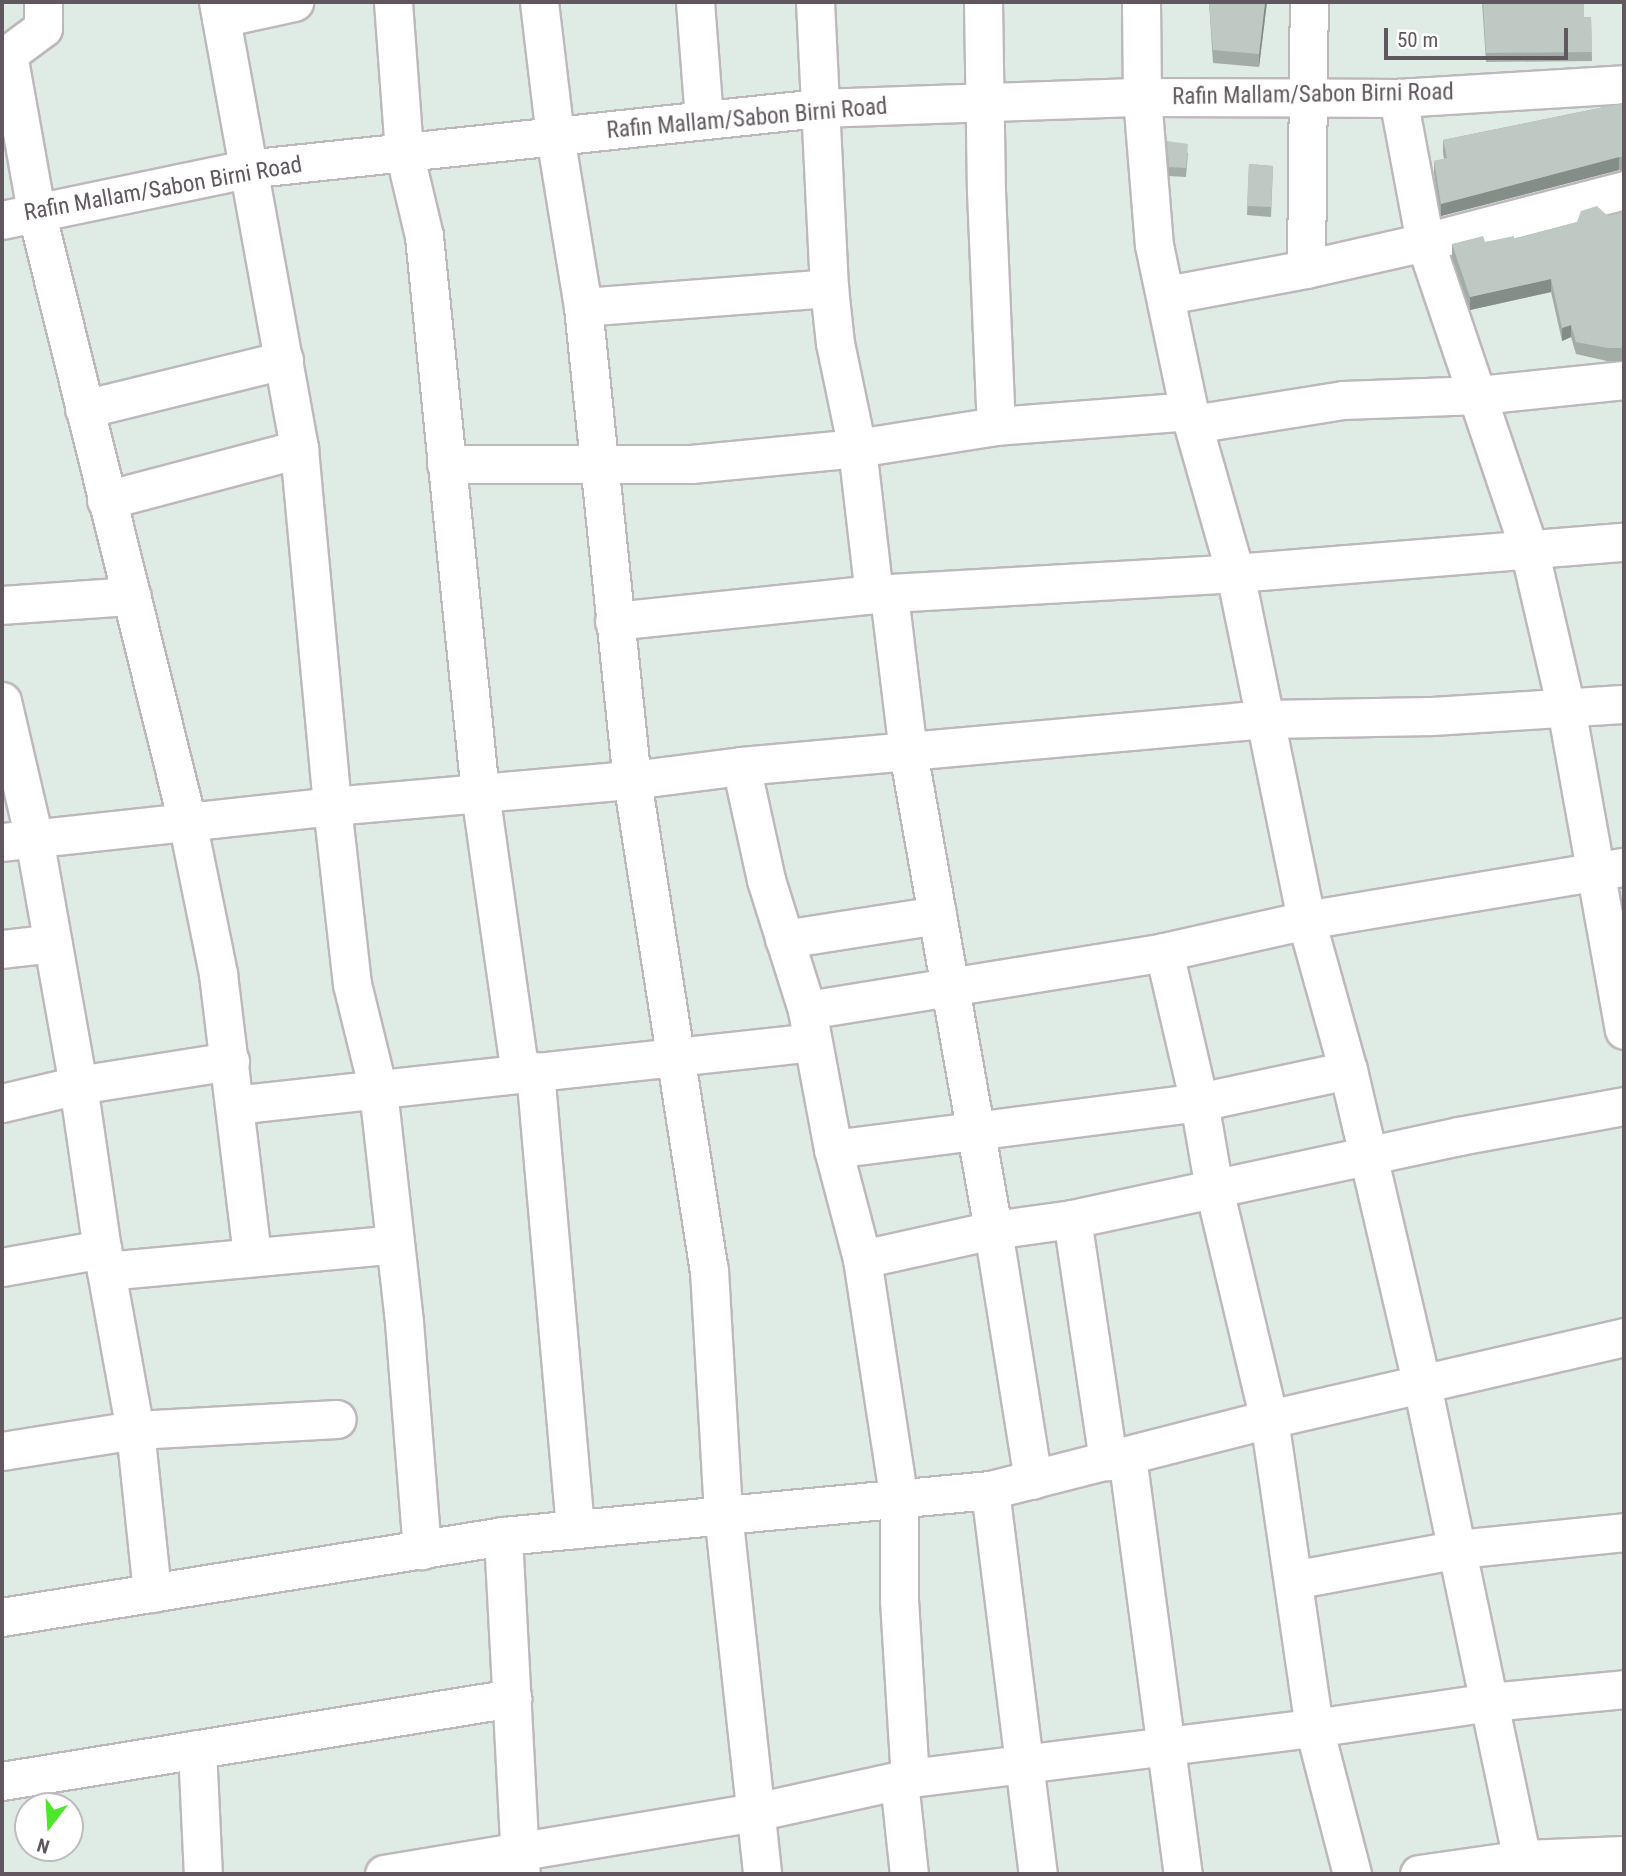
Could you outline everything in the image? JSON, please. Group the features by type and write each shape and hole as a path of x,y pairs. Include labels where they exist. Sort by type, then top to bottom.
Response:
{"street":[{"path":"43,2 43,28 8,54 36,211 187,821 218,974 253,1257"},
{"path":"294,2 219,10 299,449 331,806 352,984 378,1090 395,1244 422,1550"},
{"path":"393,2 404,152 424,236 480,793 528,1072 575,1529"},
{"path":"539,2 555,136 583,307 632,780 709,1270 723,1513 762,1874"},
{"path":"695,2 704,120"},
{"path":"815,2 818,108 835,343 856,448 993,1230 1033,1480"},
{"path":"983,2 984,105 996,426"},
{"path":"1141,2 1142,97 1154,245 1167,295 1191,417 1235,573 1306,919 1348,1070 1422,1385 1524,1867"},
{"path":"1306,269 1309,2"},
{"name":"Rafin Mallam/Sabon Birni Road","path":"2,220 246,169 818,108 984,105 1142,97 1398,98 1624,84"},
{"path":"1398,98 1425,242 1529,549 1566,708 1609,870 1624,1030"},
{"path":"1167,295 1306,269 1425,242 1624,190"},
{"path":"583,307 829,288"},
{"path":"84,409 284,360"},
{"path":"446,464 691,464 856,448 996,426 1191,417 1343,400 1479,395 1624,380"},
{"path":"106,500 299,449"},
{"path":"614,621 882,595 1235,573 1624,542"},
{"path":"2,605 132,596"},
{"path":"2,701 18,840 53,943 78,1085 104,1260 135,1430 152,1592"},
{"path":"18,840 331,806 632,780 741,766 1266,719 1431,716 1624,704"},
{"path":"741,766 766,880 810,1026 833,1149 862,1259 899,1500 899,1600 909,1874"},
{"path":"234,1105 675,1057 810,1026 948,985 1164,952 1306,919 1609,870"},
{"path":"784,939 937,915"},
{"path":"2,949 53,943"},
{"path":"1164,952 1199,1102 1214,1189 1269,1419 1314,1728 1352,1874"},
{"path":"2,1103 78,1085 230,1061"},
{"path":"833,1149 1199,1102 1348,1070"},
{"path":"862,1259 993,1230 1072,1219 1369,1158 1460,1136 1624,1105"},
{"path":"1072,1219 1118,1459 1183,1874"},
{"path":"2,1267 104,1260 253,1257 395,1244"},
{"path":"2,1617 503,1536 723,1513 899,1500 990,1490 1269,1419 1624,1337"},
{"path":"2,1451 135,1430 337,1419"},
{"path":"990,1490 1038,1874"},
{"path":"1293,1580 1458,1549 1624,1532"},
{"path":"503,1536 520,1863"},
{"path":"384,1874 520,1863 904,1780 1314,1728 1490,1702 1624,1689"},
{"path":"2,1781 512,1698"},
{"path":"197,1749 203,1874"},
{"path":"1419,1874 1524,1867 1624,1856"}],"building":[{"path":"1209,2 1265,2 1259,54 1213,50"},
{"path":"1483,2 1584,2 1584,17 1591,17 1592,52 1486,53"},
{"path":"1624,103 1624,157 1441,204 1434,161 1447,158 1443,140"},
{"path":"1167,141 1188,144 1186,168 1169,167"},
{"path":"1249,164 1273,166 1271,207 1247,206"},
{"path":"1597,206 1608,216 1624,212 1624,348 1607,348 1576,342 1571,325 1562,328 1551,279 1470,297 1452,244 1483,236 1485,242 1514,236 1514,239 1577,222 1581,211"}]}
